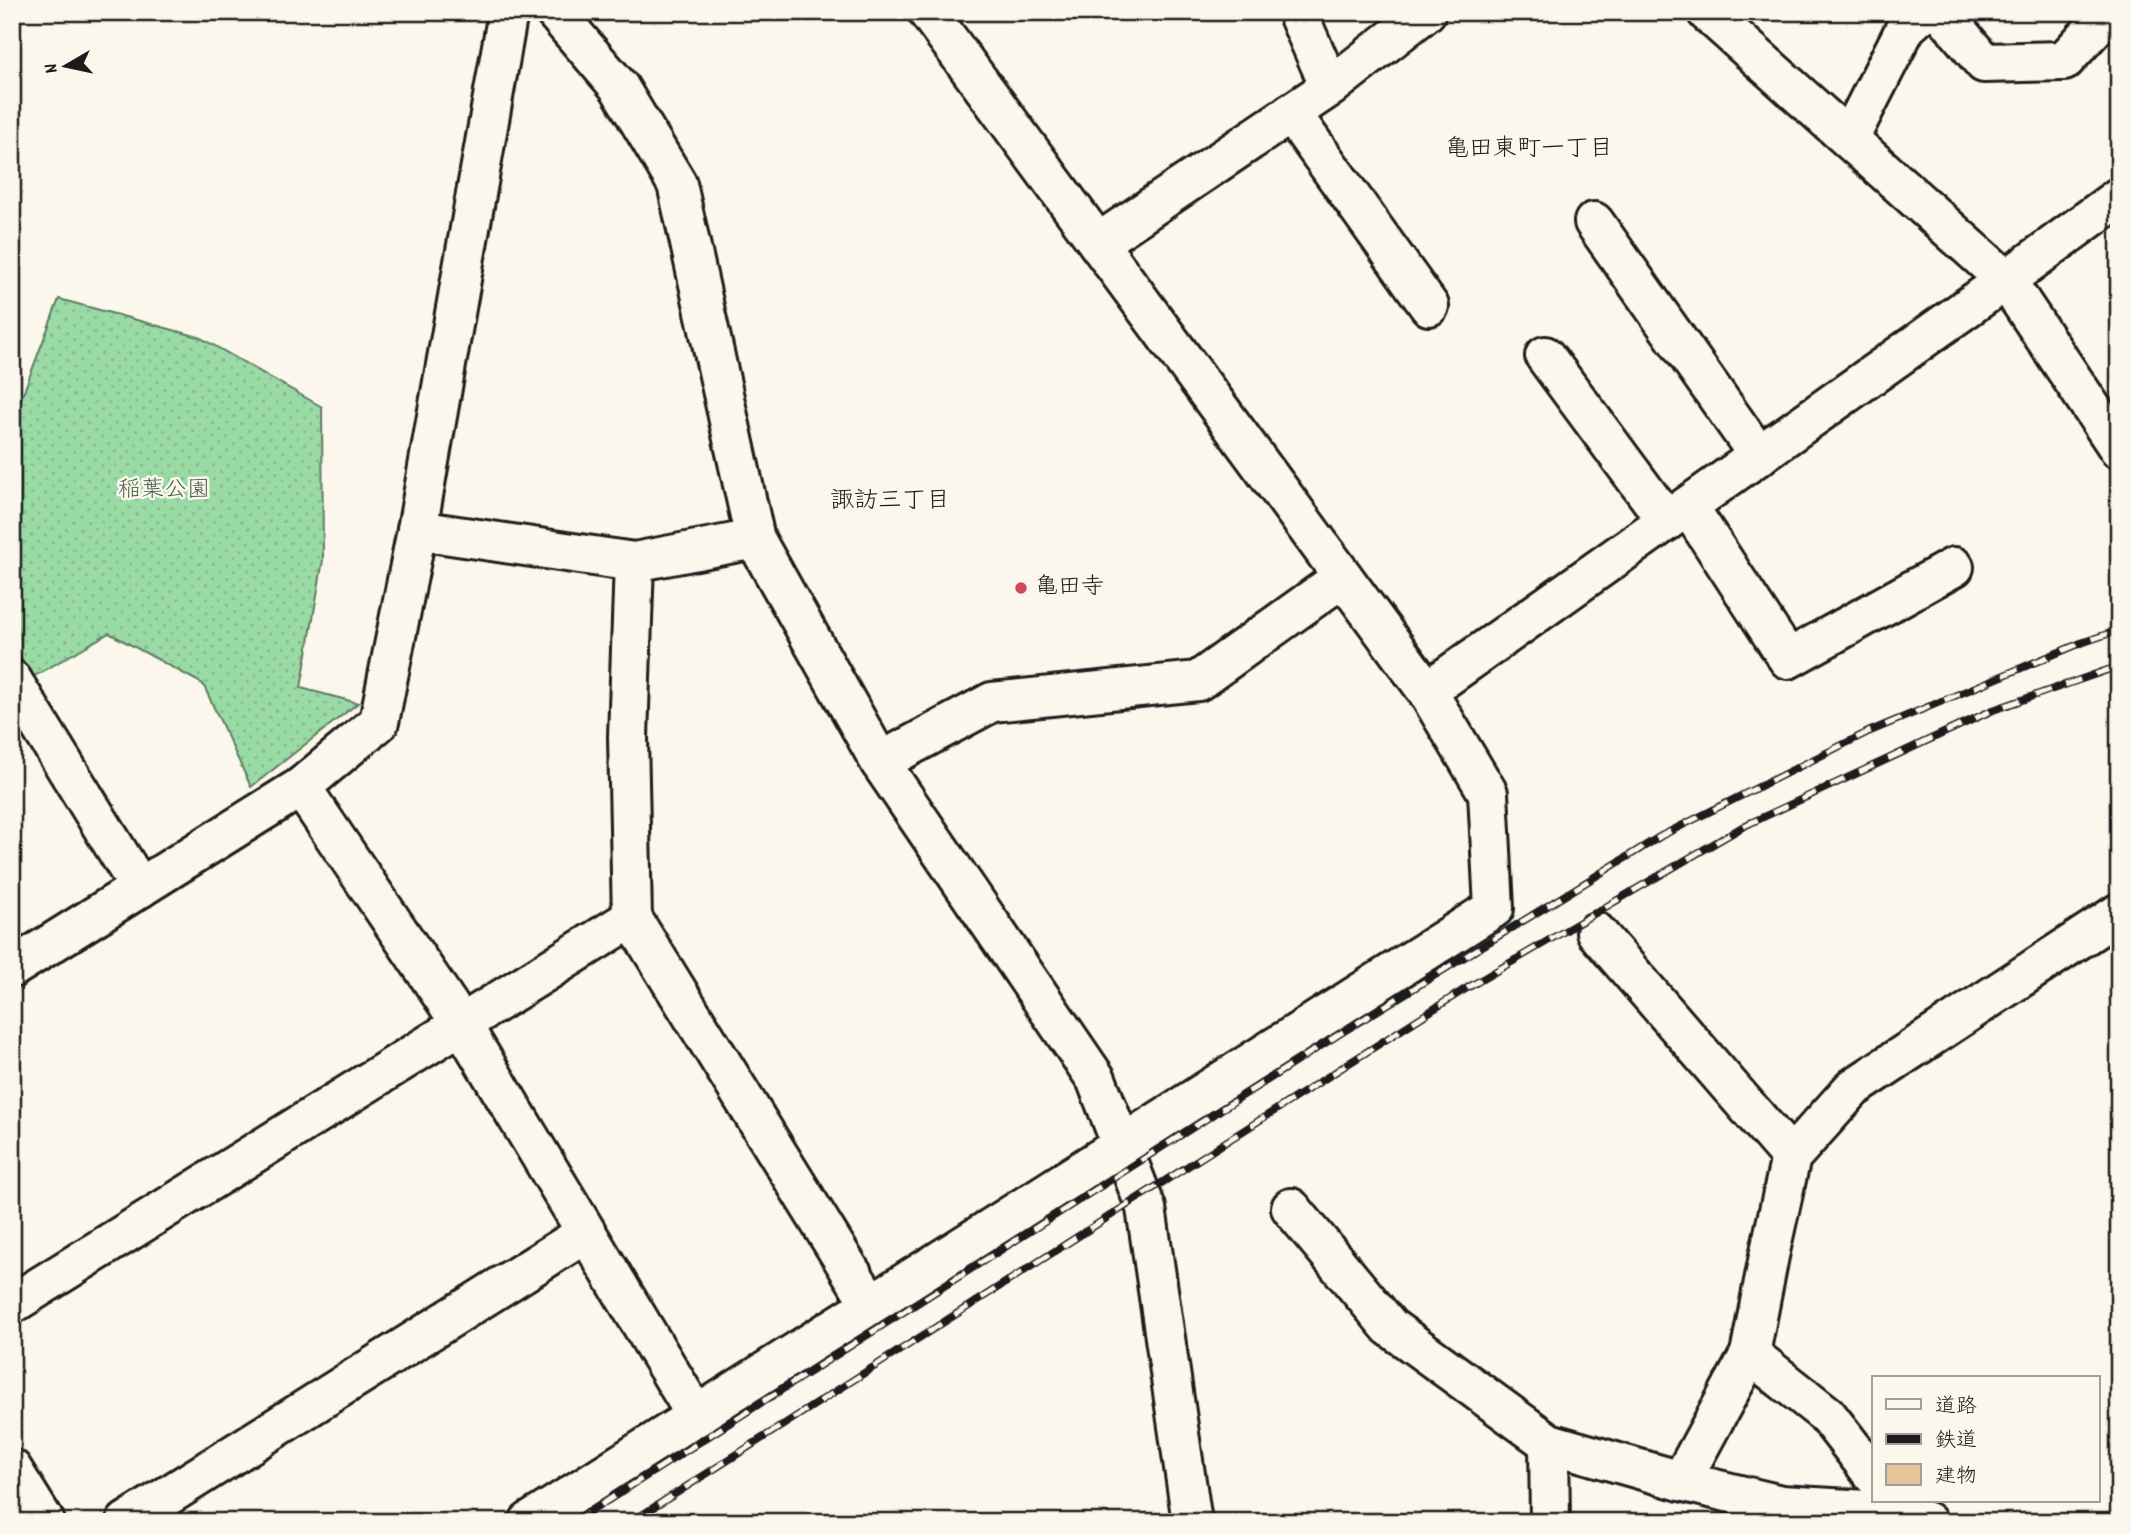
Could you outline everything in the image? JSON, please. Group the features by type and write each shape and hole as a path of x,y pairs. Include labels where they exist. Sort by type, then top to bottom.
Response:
{"street":[{"path":"12,968 302,787 380,722 508,12"},
{"path":"555,12 619,87 677,184 755,539 880,762 1096,1079 1146,1208 1192,1522"},
{"path":"529,1522 1494,908 1489,793 1427,691 928,12"},
{"path":"1297,12 1330,87"},
{"path":"1098,243 1330,87 1426,12"},
{"path":"1707,12 2006,280 2119,449"},
{"path":"1849,139 1906,27 1923,12"},
{"path":"1942,12 1984,63 2064,61 2109,12"},
{"path":"1291,113 1429,306"},
{"path":"1427,691 2119,197"},
{"path":"1594,222 1759,456"},
{"path":"1545,356 1677,513 1788,659 1954,567"},
{"path":"416,530 634,562 755,539"},
{"path":"634,562 628,737 632,918 870,1303"},
{"path":"880,762 992,702 1198,681 1343,577"},
{"path":"13,682 140,888"},
{"path":"302,787 461,1025 696,1417"},
{"path":"1681,1481 1750,1354 1791,1157 1853,1088 2119,913"},
{"path":"12,1304 632,918"},
{"path":"1596,932 1791,1157"},
{"path":"1291,1208 1390,1327 1549,1443 1681,1481 1781,1505 1907,1511"},
{"path":"126,1522 586,1233"},
{"path":"1750,1354 1827,1415 1872,1473"},
{"path":"1549,1443 1550,1522"},
{"path":"12,1469 45,1522"}],"green space":[{"name":"稲葉公園","path":"59,299 199,337 322,407 323,560 301,688 358,703 251,787 203,684 109,633 33,677 12,643 12,423"}],"building":[{"path":"12,1508 22,1522 12,1522"}],"railway":[{"path":"574,1522 1341,1033 1661,836 1868,732 2081,643 2119,630"},
{"path":"631,1522 1462,991 1744,826 1993,710 2119,666"}],"place":[{"name":"亀田寺","path":"1021,588"}],"district":[{"name":"亀田東町一丁目","path":"1529,150"},
{"name":"諏訪三丁目","path":"890,502"}]}
